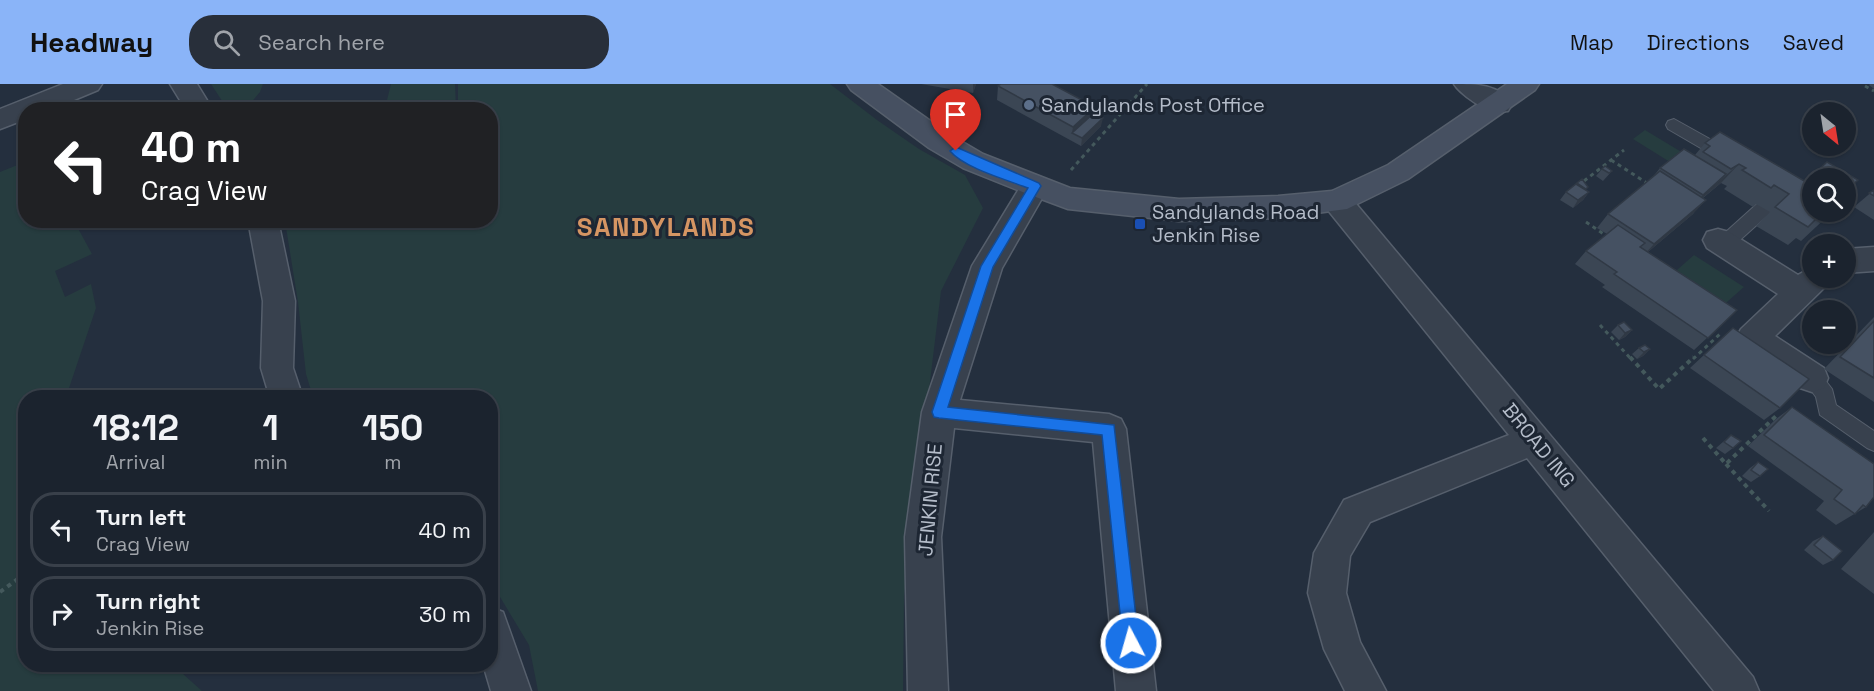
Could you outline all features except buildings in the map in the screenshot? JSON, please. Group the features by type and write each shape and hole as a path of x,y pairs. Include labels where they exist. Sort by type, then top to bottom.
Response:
{"street":[{"path":"43,102 89,84"},
{"path":"183,84 195,102"},
{"path":"860,84 924,132 973,161 1035,186 1068,198 1179,210 1278,207 1337,201 1398,172 1526,84"},
{"path":"1467,84 1497,104"},
{"path":"0,119 18,112"},
{"name":"JENKIN RISE","path":"928,691 923,537 939,412 987,266 1035,186"},
{"name":"BROAD ING","path":"1337,201 1535,440 1738,691"},
{"path":"265,228 279,301 278,368 285,390"},
{"path":"1721,242 1802,282"},
{"path":"1856,260 1874,259"},
{"path":"1803,288 1752,338 1812,378"},
{"path":"939,412 1109,429 1136,691"},
{"path":"1366,691 1343,649 1326,593 1332,553 1357,511 1535,440"},
{"path":"498,649 512,691"}],"lane":[{"path":"1674,125 1745,166"},
{"path":"1721,242 1764,208"},
{"path":"1812,378 1825,395 1827,409 1874,442"}],"path":[{"path":"1068,198 1074,183 1062,180 1147,84"},
{"path":"1865,86 1874,91"},
{"path":"1584,181 1624,150"},
{"path":"1611,160 1660,191"},
{"path":"1586,222 1611,239"},
{"path":"1600,326 1659,389 1720,334"},
{"path":"1726,464 1777,415"},
{"path":"1702,438 1769,511"},
{"path":"0,592 18,579"}],"green space":[{"path":"211,84 263,84 252,102 223,102"},
{"path":"391,84 455,84 456,102 386,102"},
{"path":"458,84 830,84 919,149 965,175 983,208 941,291 904,596 903,691 538,691 529,645 498,594 498,390 311,390 306,374 286,228 498,228 498,102 458,102"},
{"path":"1645,130 1693,159 1686,172 1633,139"},
{"path":"18,165 18,228 78,228 92,254 55,271 65,297 91,284 96,308 68,390 18,390 18,672 181,672 202,691 0,691 0,172"},
{"path":"1694,255 1744,287 1719,309 1669,277"}],"place":[{"name":"Sandylands Post Office","path":"1029,105"},
{"name":"Sandylands Road Jenkin Rise","path":"1140,224"}],"district":[{"name":"SANDYLANDS","path":"666,227"}],"route":[{"path":"956,151 973,161 1035,186 987,266 939,412 1109,429 1131,643"}]}
